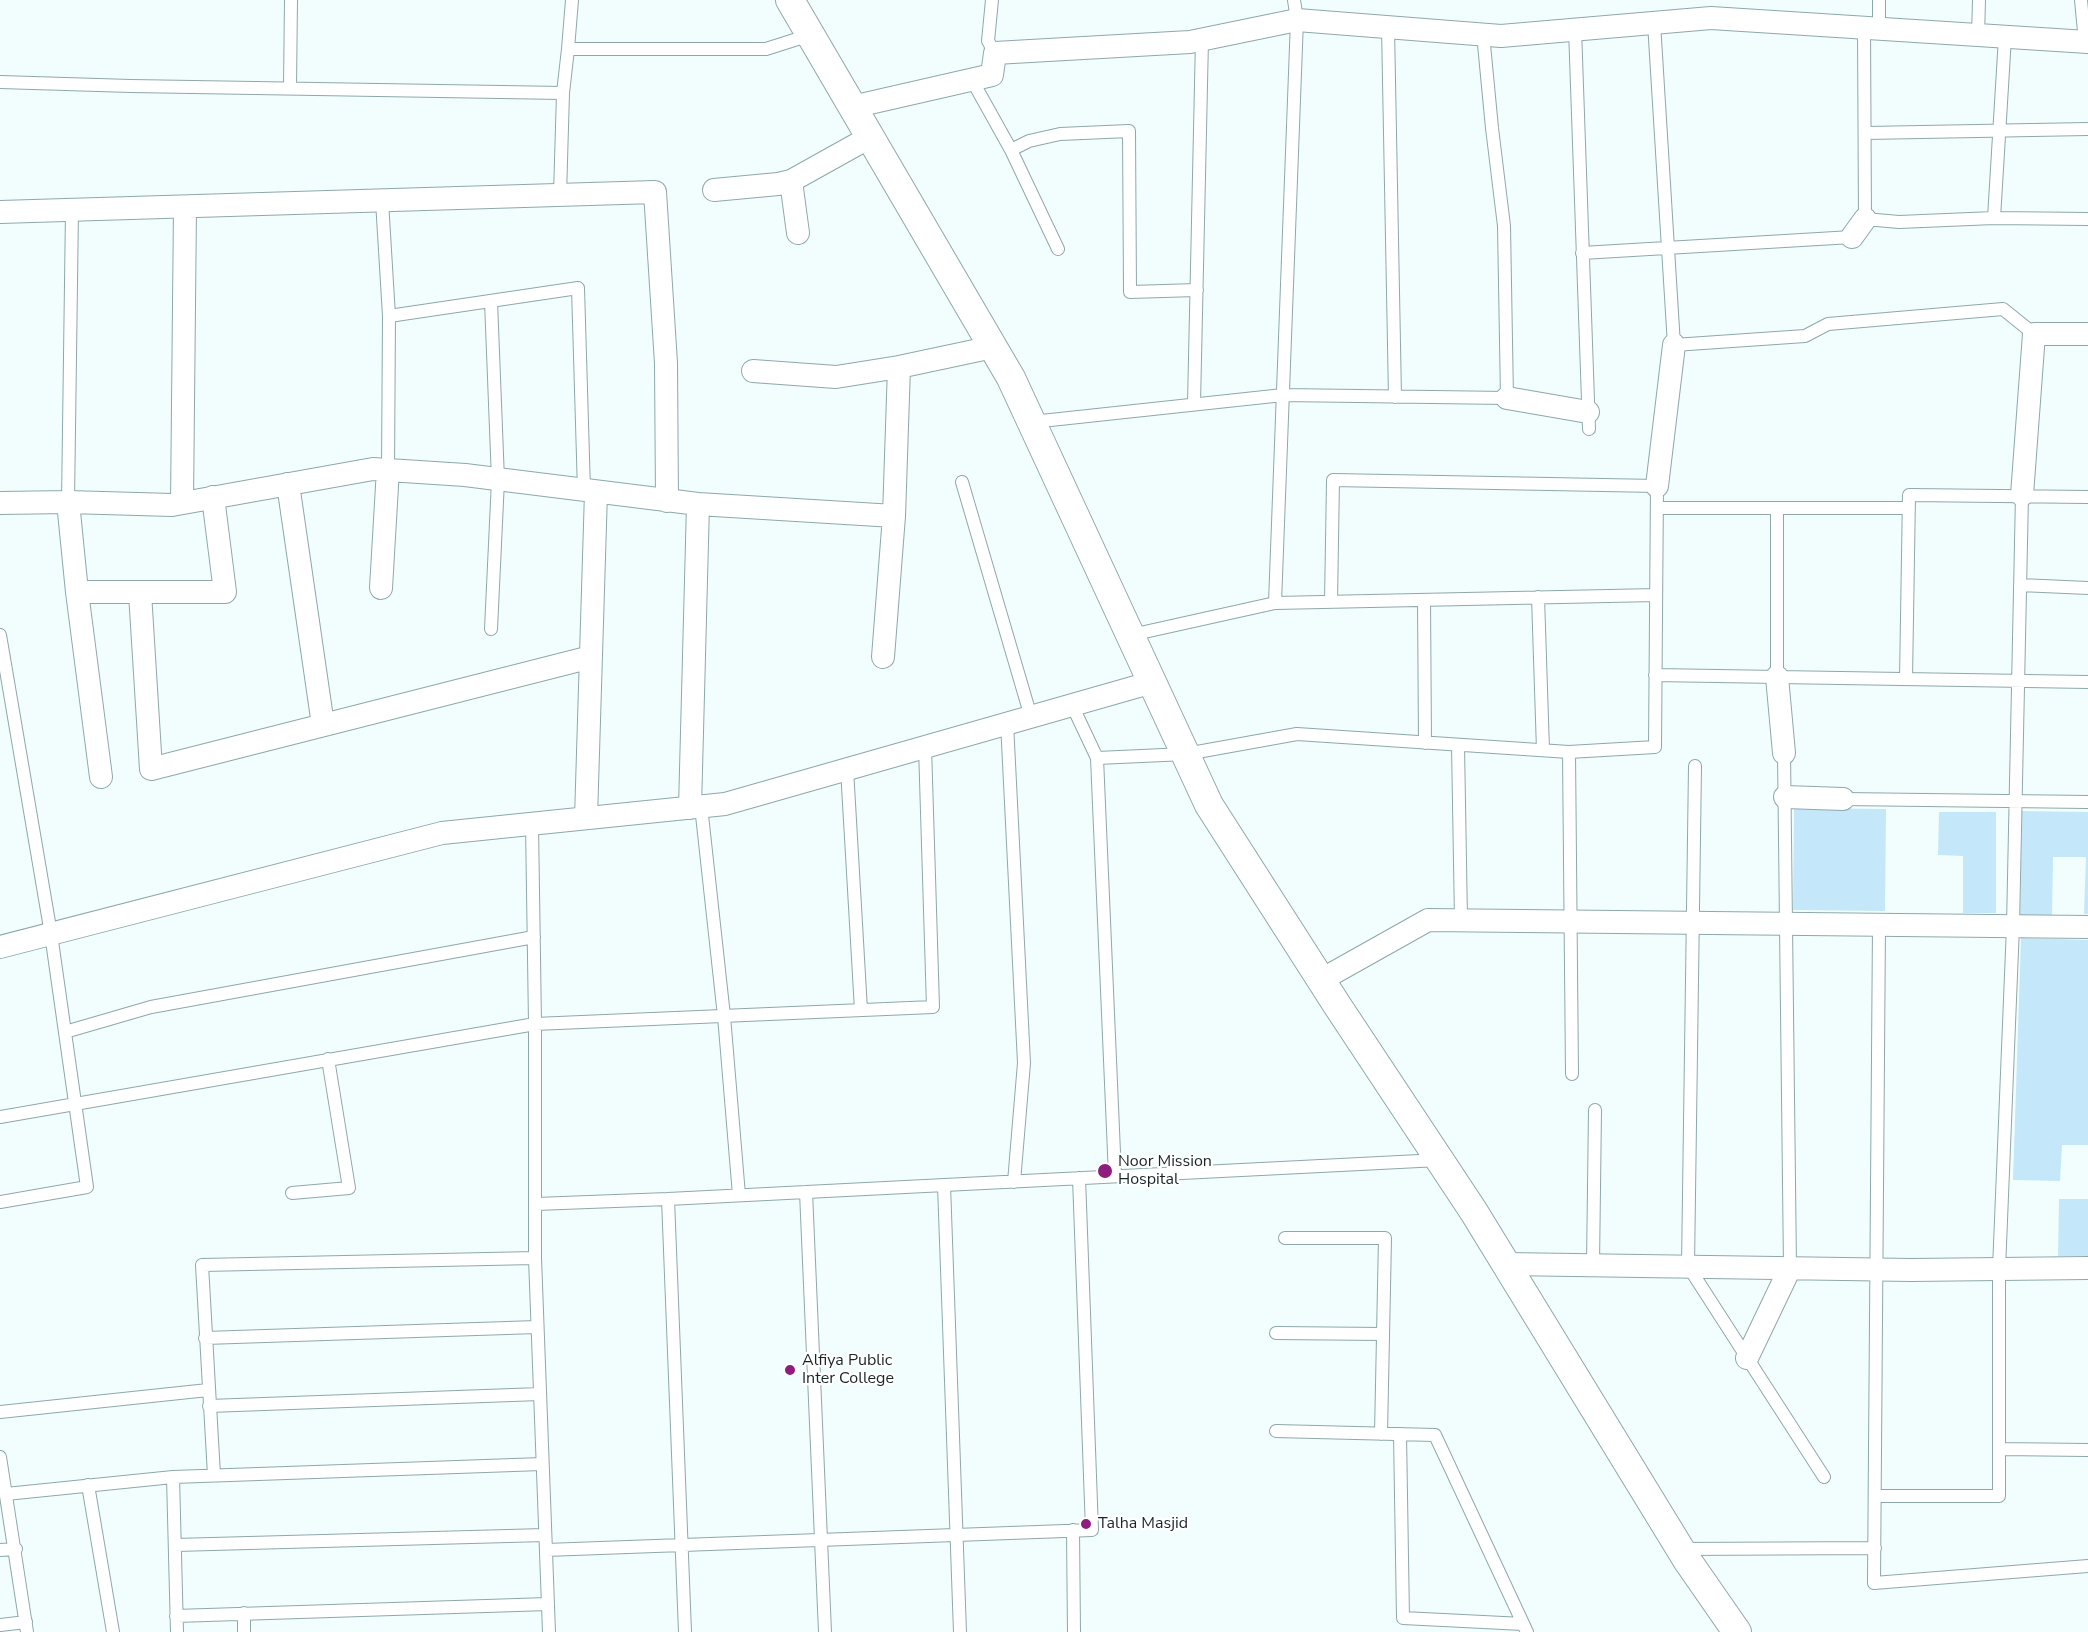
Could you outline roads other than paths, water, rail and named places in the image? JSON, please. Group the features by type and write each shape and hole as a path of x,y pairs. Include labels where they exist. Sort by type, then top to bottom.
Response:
{"street":[{"path":"790,0 1011,378 1209,805 1440,1160 1681,1550 1737,1632"},
{"path":"852,106 992,75 995,53 1190,42 1295,10 1388,27 1501,36 1711,18 2086,42"},
{"path":"714,190 791,181 870,137"},
{"path":"791,181 798,233"},
{"path":"0,212 655,192 666,363 667,501"},
{"path":"183,503 185,207"},
{"path":"2022,495 2034,334 2088,334"},
{"path":"1657,497 1674,345"},
{"path":"753,371 836,377 899,368 993,347"},
{"path":"883,657 894,516 899,368"},
{"path":"1507,398 1588,420"},
{"path":"0,503 172,505 373,469 388,469 698,504 894,516"},
{"path":"381,588 388,469"},
{"path":"288,484 323,725"},
{"path":"586,818 591,657 590,492"},
{"path":"77,592 225,592 213,497"},
{"path":"68,502 101,777"},
{"path":"696,807 698,504"},
{"path":"140,593 151,769 591,657"},
{"path":"1777,677 1784,753"},
{"path":"0,947 442,833 724,804 1153,682"},
{"path":"1785,797 1843,799"},
{"path":"1321,980 1428,920 2088,927"},
{"path":"1506,1264 1878,1269 2088,1268"},
{"path":"1747,1358 1790,1268"}],"lane":[{"path":"290,88 291,0"},
{"path":"560,195 563,93 572,0"},
{"path":"992,0 988,41 995,53"},
{"path":"1858,228 1872,29 1879,0"},
{"path":"1978,0 1978,36"},
{"path":"2081,0 2086,42"},
{"path":"1275,603 1295,10"},
{"path":"1654,22 1674,345 1805,336 1828,324 2003,309 2034,334"},
{"path":"1388,27 1395,397"},
{"path":"1575,29 1588,420"},
{"path":"1032,422 1283,395 1507,398 1504,226 1483,34"},
{"path":"568,50 766,49 810,35"},
{"path":"1994,218 2005,37"},
{"path":"1194,404 1202,39"},
{"path":"972,80 1011,150 1058,249"},
{"path":"0,82 563,93"},
{"path":"1866,133 2088,129"},
{"path":"1011,150 1029,141 1060,134 1129,131 1130,292 1197,290"},
{"path":"382,201 389,316 388,469"},
{"path":"68,502 72,210"},
{"path":"1582,253 1668,247 1899,222 1994,218 2088,219"},
{"path":"389,316 578,288 590,492"},
{"path":"491,301 498,480 491,629"},
{"path":"1331,602 1333,480 1657,497 1777,508 1909,508"},
{"path":"962,482 1031,717"},
{"path":"1906,679 1909,495 2088,497"},
{"path":"1875,1496 2000,1496 1999,1269 2013,926 2022,495"},
{"path":"1097,758 1186,754 1297,735 1569,752 1655,747 1657,497"},
{"path":"1777,508 1777,677"},
{"path":"2020,585 2088,588"},
{"path":"1131,635 1275,603 1656,595"},
{"path":"1538,597 1543,750"},
{"path":"1424,600 1425,743"},
{"path":"0,635 51,934 87,1187 0,1202"},
{"path":"1655,675 2088,682"},
{"path":"1072,705 1097,758 1115,1176"},
{"path":"1007,723 1024,1063 1014,1182"},
{"path":"1458,745 1461,920"},
{"path":"0,1117 535,1024 933,1007 925,747"},
{"path":"1569,752 1572,1074"},
{"path":"1784,753 1790,1268"},
{"path":"1695,766 1688,1266 1824,1477"},
{"path":"847,769 861,1010"},
{"path":"1843,799 2088,802"},
{"path":"696,807 724,1016 739,1195"},
{"path":"532,824 535,1258 549,1632"},
{"path":"1879,924 1874,1583 2088,1566"},
{"path":"65,1032 151,1007 534,937"},
{"path":"292,1193 349,1188 328,1059"},
{"path":"1593,1265 1595,1110"},
{"path":"536,1204 1440,1160"},
{"path":"546,1550 1092,1530 1079,1178"},
{"path":"944,1185 960,1632"},
{"path":"806,1192 825,1632"},
{"path":"668,1199 685,1632"},
{"path":"1285,1238 1385,1238 1381,1434"},
{"path":"214,1475 202,1266 535,1258"},
{"path":"205,1338 537,1327"},
{"path":"1276,1333 1383,1334"},
{"path":"0,1412 208,1390"},
{"path":"209,1407 540,1394"},
{"path":"1276,1431 1381,1434 1400,1434 1435,1435 1525,1628 1403,1618 1400,1434"},
{"path":"1999,1449 2088,1450"},
{"path":"0,1457 27,1627 0,1625"},
{"path":"6,1494 173,1477 542,1464"},
{"path":"173,1477 177,1632"},
{"path":"88,1485 113,1632"},
{"path":"1072,1530 1074,1632"},
{"path":"175,1545 545,1535"},
{"path":"1681,1550 1875,1548"},
{"path":"0,1550 16,1549"},
{"path":"176,1616 548,1604"},
{"path":"244,1613 244,1632"}],"place":[{"name":"Noor Mission Hospital","path":"1105,1171"},
{"name":"Alfiya Public Inter College","path":"790,1370"},
{"name":"Talha Masjid","path":"1086,1524"}]}
